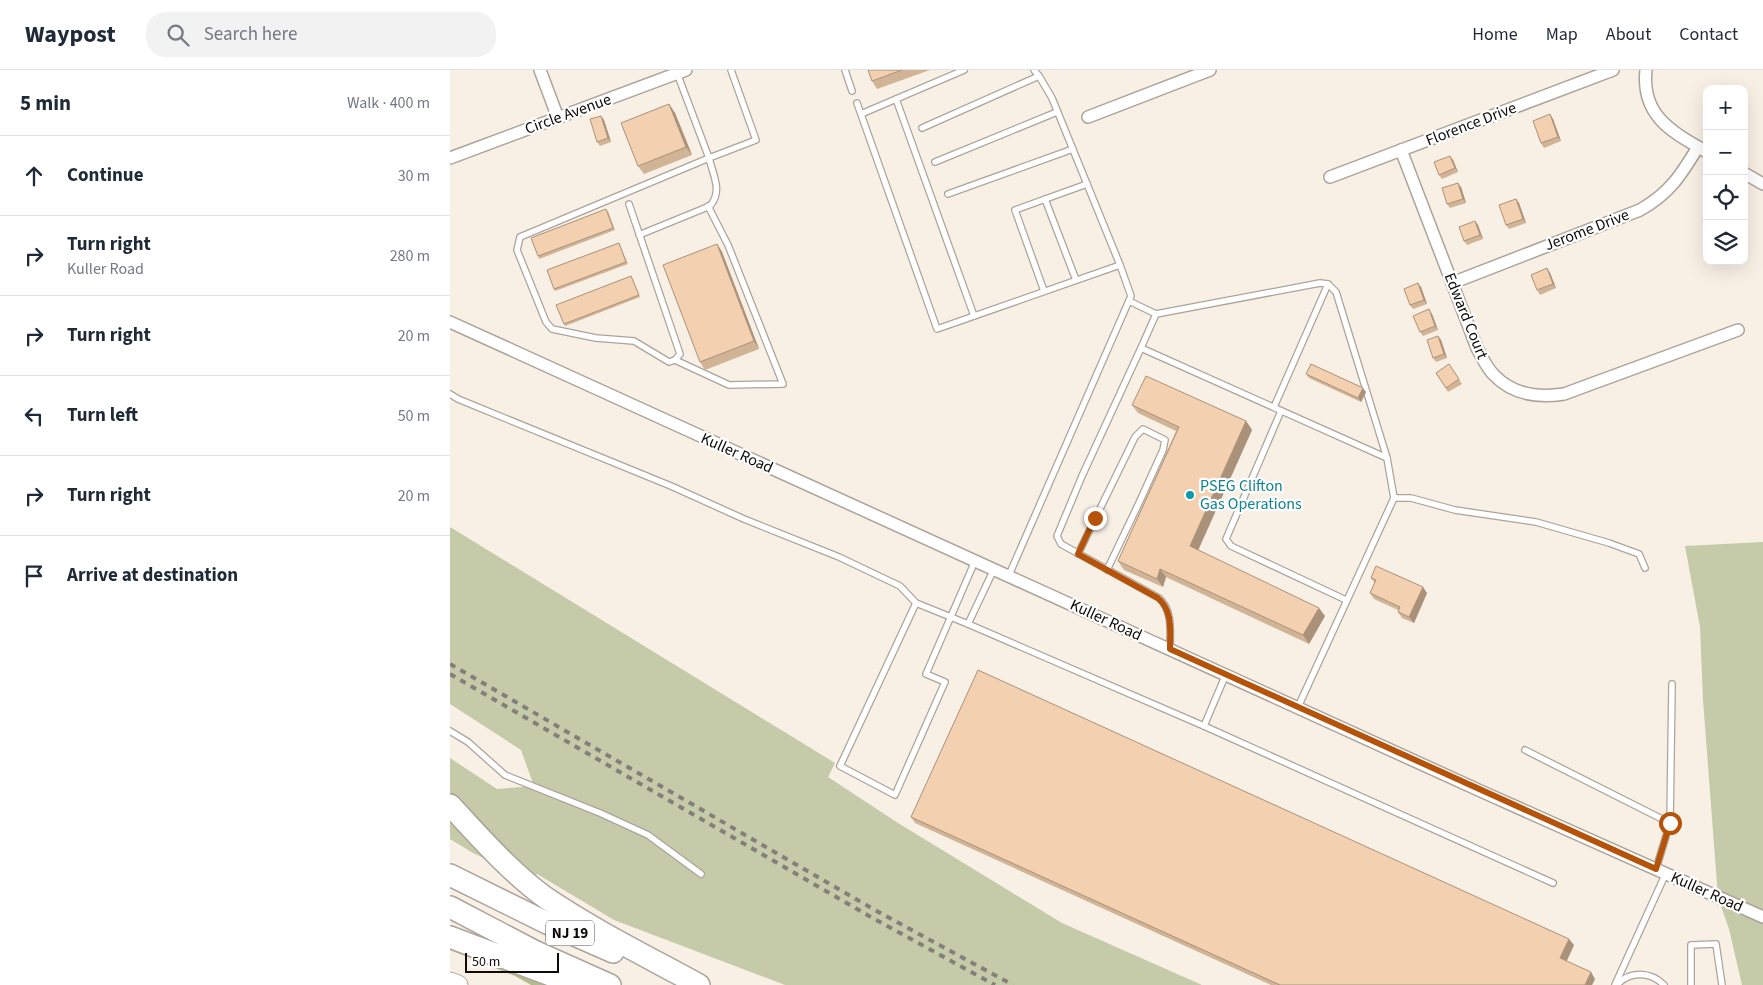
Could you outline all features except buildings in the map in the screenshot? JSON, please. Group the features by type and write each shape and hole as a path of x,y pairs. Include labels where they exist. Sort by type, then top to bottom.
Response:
{"highway":[{"path":"450,805 503,861 546,897 604,934 699,985"},
{"name":"NJ 19","path":"450,875 546,923 694,985"},
{"name":"NJ 19","path":"450,907 534,951 610,985"},
{"path":"450,937 576,985"}],"main road":[{"path":"450,982 458,985"}],"street":[{"path":"540,70 558,118"},
{"path":"1088,117 1210,70"},
{"name":"Florence Drive","path":"1330,177 1613,70"},
{"path":"1646,70 1645,90 1648,101 1658,118 1673,132 1703,150"},
{"name":"Circle Avenue","path":"450,158 682,72"},
{"name":"Edward Court","path":"1401,150 1477,348 1494,375 1502,382 1521,392 1534,396 1564,394 1738,330"},
{"name":"Jerome Drive","path":"1452,283 1640,210 1654,202 1674,184 1703,150"},
{"path":"1747,175 1763,184"},
{"name":"Kuller Road","path":"450,322 1763,917"}],"lane":[{"path":"629,204 680,354 675,360 669,362 634,341 596,338 552,329 546,322 517,250 520,238 756,140 731,70"},
{"path":"845,70 852,92"},
{"path":"861,114 964,70"},
{"path":"1009,575 1131,296 1057,112 1039,76 1034,70"},
{"path":"639,235 708,206 716,199 717,189 709,158 682,72"},
{"path":"922,128 1039,76"},
{"path":"896,99 974,316"},
{"path":"857,103 936,329 1120,265"},
{"path":"934,162 1057,112"},
{"path":"948,194 1072,149"},
{"path":"1044,292 1015,210 1087,184"},
{"path":"1045,199 1076,280"},
{"path":"675,360 729,385 783,384 728,245 708,206"},
{"path":"1129,301 1156,314 1320,283 1328,284 1336,292 1388,458 1394,498 1298,707"},
{"path":"1274,408 1328,284"},
{"path":"1156,314 1057,536 1061,544 1166,604 1170,618 1170,649"},
{"path":"1141,348 1388,458"},
{"path":"450,394 458,399 671,486 744,520 839,556 900,586 916,602 1204,726 1553,883"},
{"path":"1280,411 1226,539 1231,546 1346,600"},
{"path":"1078,554 1135,437 1142,429 1165,440 1163,450 1106,570"},
{"path":"1394,498 1411,498 1455,510 1536,522 1609,543 1639,554 1645,568"},
{"path":"916,602 840,766 895,795 945,682 926,674 976,560"},
{"path":"968,624 994,569"},
{"path":"1204,726 1226,674"},
{"path":"1616,985 1661,871 1670,823 1672,684"},
{"path":"450,731 468,742 506,775 600,813 648,835 701,874"},
{"path":"1525,750 1670,823"},
{"path":"1691,985 1691,945 1716,944 1722,985"},
{"path":"1616,985 1627,977 1638,974 1649,975 1664,985"}],"green space":[{"path":"450,527 835,763 828,777 898,823 1062,923 1202,985 785,985 614,920 537,874 530,880 473,853 450,839 450,758 497,789 534,786 521,750 450,704"},
{"path":"1763,542 1763,985 1742,985 1729,929 1718,897 1703,700 1700,627 1685,546"},
{"path":"450,936 481,956 546,985 531,985 515,976 450,950"}],"railway":[{"path":"450,664 873,909 1013,985"},
{"path":"450,674 869,916 995,985"}],"place":[{"name":"PSEG Clifton Gas Operations","path":"1190,495"}],"route":[{"path":"1095,518 1078,554 1166,604 1170,618 1170,649 1656,869 1670,823"}]}
